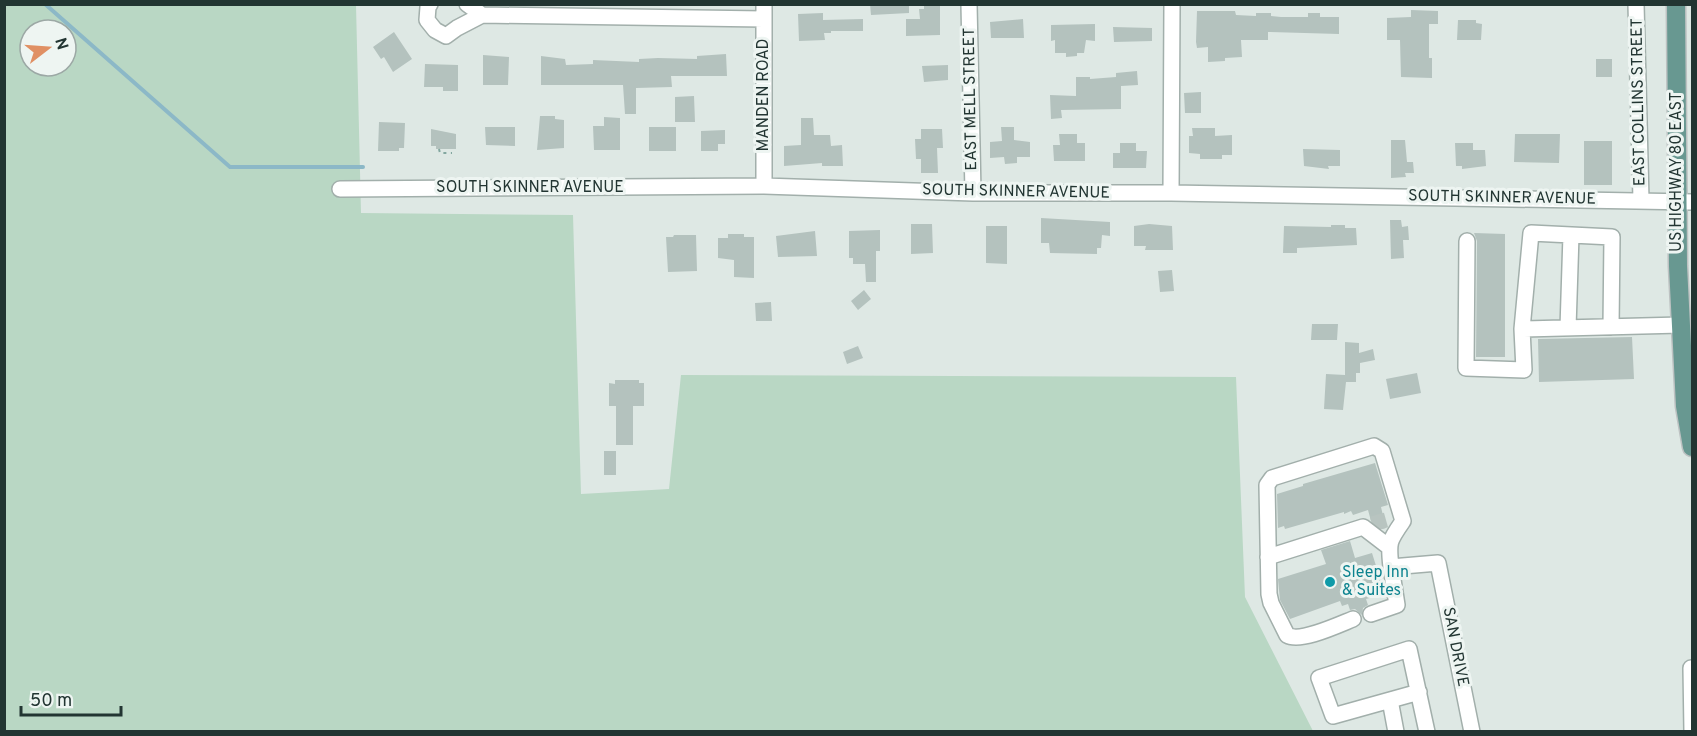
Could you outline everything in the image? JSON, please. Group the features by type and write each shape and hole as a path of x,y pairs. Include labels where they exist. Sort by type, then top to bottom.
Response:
{"main road":[{"name":"US HIGHWAY 80 EAST","path":"1676,4 1685,202 1677,266 1685,406 1692,447"}],"street":[{"path":"430,4 427,20 435,30 446,36 482,15 764,12"},
{"path":"467,4 482,15"},
{"name":"EAST MELL STREET","path":"969,4 972,193"},
{"path":"1170,193 1172,4"},
{"name":"EAST COLLINS STREET","path":"1636,4 1641,200"},
{"name":"MANDEN ROAD","path":"764,12 764,186"},
{"name":"SOUTH SKINNER AVENUE","path":"340,189 764,186 972,193 1170,193 1685,202"},
{"path":"1467,241 1466,368 1524,370 1522,329 1531,232 1612,237 1611,327"},
{"path":"1569,328 1570,235"},
{"path":"1522,329 1681,325"},
{"path":"1353,620 1302,637 1291,638 1287,635 1269,594 1267,485 1272,478 1374,446 1382,451 1403,521 1391,538 1389,547 1397,605 1371,614"},
{"path":"1268,557 1401,515"},
{"path":"1374,524 1389,547"},
{"name":"SAN DRIVE","path":"1391,567 1438,563 1472,732"},
{"path":"1419,692 1333,716 1319,678 1409,649 1419,692 1427,732"},
{"path":"1691,668 1692,732"},
{"path":"1390,700 1396,732"}],"path":[{"path":"439,149 440,153 452,153"}],"green space":[{"path":"4,5 356,5 361,213 573,215 581,494 669,489 681,375 1236,377 1245,597 1313,731 5,731"}],"building":[{"path":"870,4 909,4 909,13 871,15"},
{"path":"924,4 940,4 940,35 906,36 906,19 920,19 919,9 924,9"},
{"path":"1411,10 1438,11 1438,24 1429,24 1429,58 1432,58 1432,78 1401,77 1400,40 1387,40 1387,18 1411,17"},
{"path":"1197,11 1235,11 1236,15 1256,16 1256,13 1271,13 1271,16 1281,17 1308,17 1308,13 1320,13 1320,17 1339,17 1339,34 1268,32 1268,40 1241,40 1242,57 1208,62 1208,47 1197,48"},
{"path":"823,13 823,20 863,19 863,31 831,31 831,33 824,33 825,40 799,41 798,14"},
{"path":"1023,19 1024,38 991,38 990,22"},
{"path":"1458,20 1476,20 1476,23 1482,24 1481,40 1457,40"},
{"path":"1095,24 1095,41 1086,40 1084,53 1066,57 1066,53 1055,53 1055,40 1051,41 1051,25"},
{"path":"1113,27 1152,28 1152,41 1114,42"},
{"path":"394,32 412,59 393,72 384,57 381,59 373,47"},
{"path":"726,54 727,76 671,76 672,87 636,88 636,114 625,114 623,85 541,85 541,56 565,59 566,65 593,64 593,60 639,62 639,59 697,59 697,56"},
{"path":"483,55 509,57 508,85 483,85"},
{"path":"1596,59 1612,59 1612,77 1596,77"},
{"path":"425,64 458,65 458,91 443,91 443,87 424,87"},
{"path":"948,65 948,80 924,82 922,66"},
{"path":"1137,71 1138,85 1121,86 1121,109 1061,110 1062,118 1051,119 1050,95 1076,96 1076,77 1090,77 1090,79 1116,77 1116,73"},
{"path":"1201,92 1201,113 1185,113 1184,93"},
{"path":"694,96 695,122 675,122 675,97"},
{"path":"540,116 555,116 555,119 564,120 564,148 537,150"},
{"path":"604,117 620,118 620,150 594,150 593,126 604,126"},
{"path":"801,118 813,118 814,135 830,135 831,146 842,145 843,166 822,166 822,163 784,166 784,146 801,145"},
{"path":"379,122 405,123 404,148 399,148 399,151 378,151"},
{"path":"485,127 515,127 515,146 486,145"},
{"path":"649,127 676,127 676,151 649,151"},
{"path":"1001,127 1014,127 1014,140 1030,142 1030,157 1017,157 1017,163 1005,164 1004,157 990,158 990,142 1002,141"},
{"path":"1192,128 1215,128 1215,136 1232,135 1232,155 1222,155 1222,159 1200,159 1200,154 1189,153 1189,136 1193,136"},
{"path":"431,129 456,134 456,149 436,149 436,146 431,146"},
{"path":"921,129 942,129 943,148 937,148 938,173 921,173 921,159 916,159 915,139 921,139"},
{"path":"725,130 725,144 718,144 718,151 701,151 701,131"},
{"path":"1059,134 1077,134 1077,143 1085,143 1085,161 1054,161 1053,145 1060,145"},
{"path":"1515,134 1560,134 1559,163 1514,162"},
{"path":"1391,140 1405,140 1407,162 1413,162 1414,173 1405,173 1406,177 1391,178"},
{"path":"1584,141 1612,141 1612,185 1584,185"},
{"path":"1120,143 1136,143 1136,151 1147,151 1146,168 1113,168 1113,153 1120,153"},
{"path":"1455,143 1473,143 1473,150 1485,150 1486,166 1462,169 1462,166 1456,166"},
{"path":"1303,149 1340,150 1340,166 1328,166 1329,169 1304,166"},
{"path":"1041,218 1110,222 1110,236 1102,235 1101,248 1097,248 1097,254 1050,253 1049,243 1041,243"},
{"path":"1390,220 1401,220 1402,227 1408,226 1409,240 1403,240 1404,258 1391,259"},
{"path":"911,224 932,224 933,253 911,254"},
{"path":"1149,224 1172,226 1173,250 1145,250 1146,246 1134,246 1134,226"},
{"path":"1331,225 1356,228 1357,245 1297,248 1297,253 1283,253 1284,226 1331,227"},
{"path":"986,226 1007,226 1007,264 986,263"},
{"path":"880,230 880,251 876,251 876,282 866,282 865,264 853,264 853,258 849,258 849,231"},
{"path":"815,231 817,256 778,257 776,236"},
{"path":"1474,233 1505,234 1505,357 1476,357 1477,241"},
{"path":"728,234 744,234 744,237 754,237 754,278 734,277 734,260 718,258 718,238 728,238"},
{"path":"696,235 697,271 668,272 666,237"},
{"path":"1172,270 1174,291 1160,292 1158,271"},
{"path":"864,290 871,299 858,310 851,301"},
{"path":"771,302 772,321 756,321 755,303"},
{"path":"1312,324 1338,324 1337,340 1311,340"},
{"path":"1632,337 1634,379 1539,382 1538,339"},
{"path":"1345,342 1359,343 1359,353 1373,349 1375,360 1360,363 1360,373 1356,373 1356,382 1346,382 1343,410 1324,409 1326,374 1345,375"},
{"path":"858,346 863,358 847,364 843,352"},
{"path":"1417,373 1421,393 1390,399 1386,379"},
{"path":"615,380 639,380 639,383 644,383 644,406 633,406 633,445 616,445 616,406 609,406 609,383 615,384"},
{"path":"604,451 616,451 616,475 604,475"},
{"path":"1375,463 1388,505 1381,507 1386,528 1382,529 1371,521 1368,510 1353,515 1351,511 1344,514 1344,512 1285,529 1284,526 1278,528 1277,494"},
{"name":"Sleep Inn & Suites","path":"1350,541 1355,558 1372,553 1383,588 1371,592 1373,597 1366,599 1368,605 1363,608 1362,615 1355,609 1350,610 1348,604 1342,606 1340,601 1290,619 1280,600 1278,579 1326,564 1321,550"}],"waterway":[{"path":"45,4 230,167 363,167"}],"tunnel":[{"path":"1372,524 1386,520"}],"place":[{"name":"Sleep Inn & Suites","path":"1330,582"}]}
